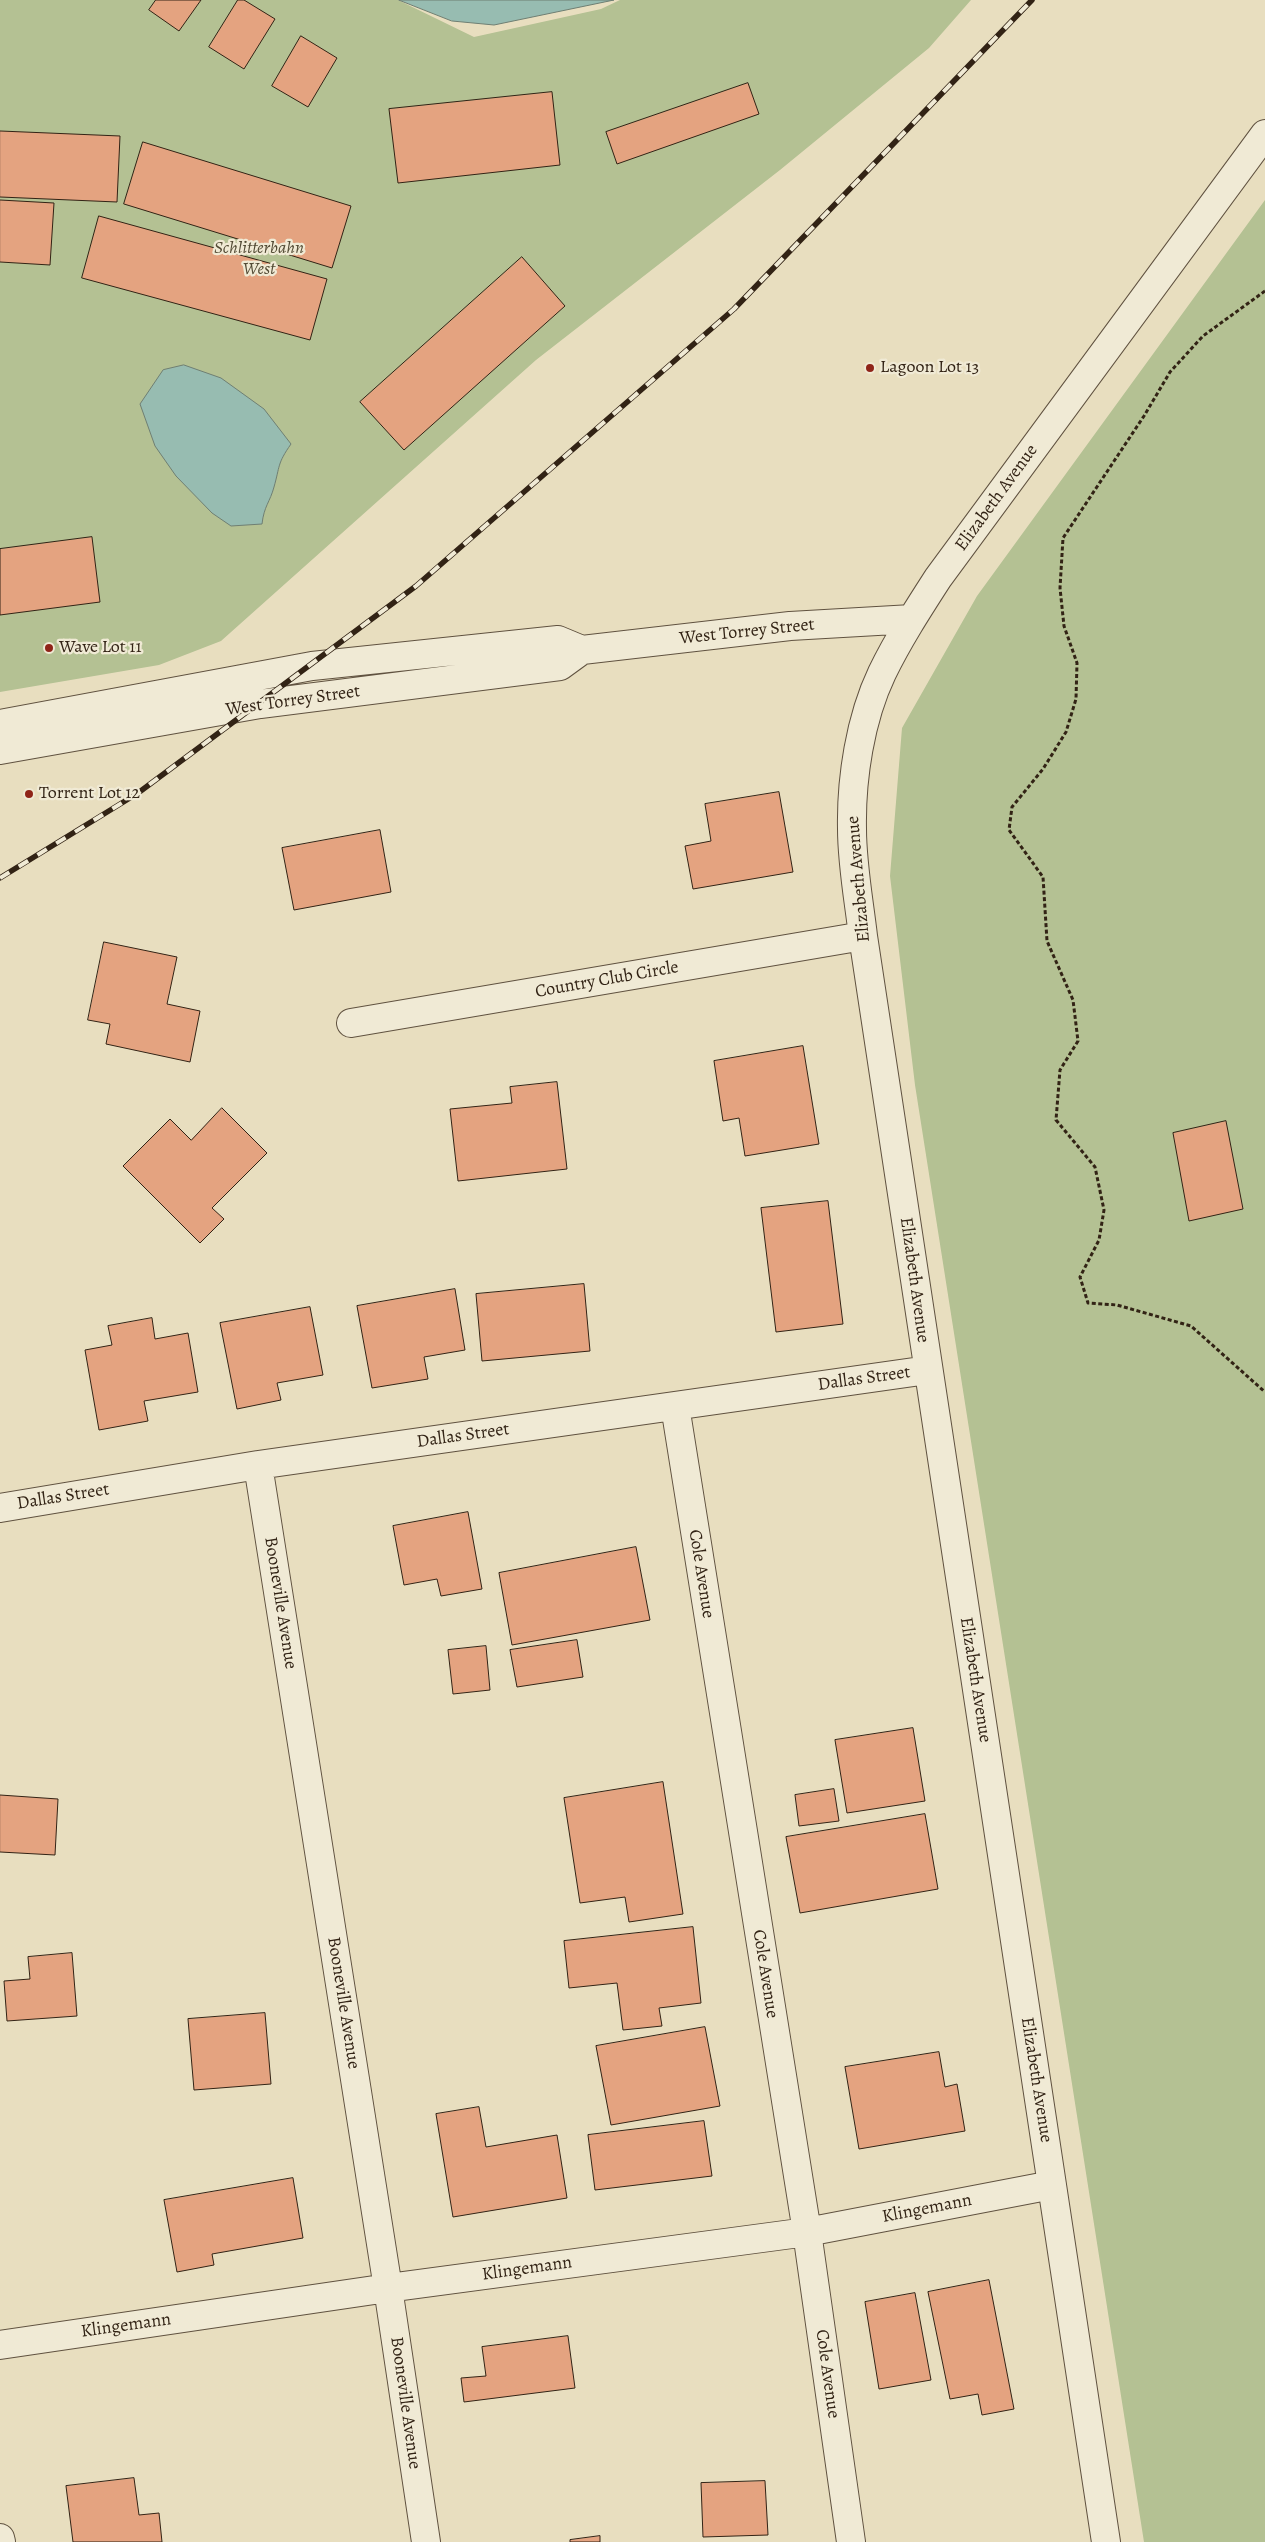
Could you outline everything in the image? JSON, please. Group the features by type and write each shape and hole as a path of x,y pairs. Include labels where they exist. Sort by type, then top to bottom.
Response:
{"street":[{"name":"Elizabeth Avenue","path":"1106,2542 863,936 852,830 856,768 866,718 881,674 912,619 944,570 1265,134"},
{"name":"West Torrey Street","path":"0,724 312,666 558,640 582,650 790,626 912,619"},
{"name":"West Torrey Street","path":"0,750 260,704 560,666 582,650"},
{"name":"Country Club Circle","path":"351,1024 863,936"},
{"name":"Dallas Street","path":"0,1508 258,1465 928,1370"},
{"name":"Cole Avenue","path":"674,1406 807,2232 851,2542"},
{"name":"Booneville Avenue","path":"258,1465 388,2288 426,2542"},
{"name":"Klingemann","path":"0,2345 388,2288 807,2232 1052,2185"},
{"path":"0,2538 1,2542"}],"path":[{"path":"1265,291 1203,336 1170,372 1144,416 1063,538 1060,588 1064,626 1077,663 1076,699 1066,732 1043,769 1012,807 1010,830 1043,877 1047,941 1073,1000 1078,1041 1060,1070 1056,1120 1095,1167 1104,1210 1099,1240 1080,1277 1088,1303 1117,1305 1191,1326 1265,1392"}],"green space":[{"name":"Schlitterbahn West","path":"0,0 398,0 474,37 601,9 620,0 971,0 929,48 780,170 536,360 221,641 159,665 0,692"},
{"path":"1265,200 1265,2542 1144,2542 915,1085 890,876 902,728 977,596"}],"water":[{"path":"399,0 614,0 494,25 452,21"},
{"path":"184,365 221,378 264,409 291,444 283,456 262,524 231,526 212,513 176,476 155,446 140,404 163,370"}],"building":[{"path":"156,0 201,0 179,31 149,10"},
{"path":"238,0 244,0 275,19 244,69 209,47"},
{"path":"301,36 337,58 308,107 272,86"},
{"path":"748,83 759,114 617,164 606,132"},
{"path":"552,92 560,165 398,183 389,109"},
{"path":"0,131 120,136 117,202 0,197"},
{"path":"143,142 351,206 332,268 124,204"},
{"path":"0,200 54,203 50,265 0,262"},
{"path":"99,216 327,279 310,340 82,278"},
{"path":"522,257 565,306 404,450 360,402"},
{"path":"92,537 100,602 0,615 0,549"},
{"path":"779,792 793,872 693,889 685,846 711,841 705,804"},
{"path":"380,830 391,892 294,910 282,848"},
{"path":"104,942 177,957 167,1004 200,1011 190,1062 106,1044 110,1024 88,1020"},
{"path":"803,1046 819,1144 745,1156 739,1118 723,1121 714,1061"},
{"path":"557,1082 567,1169 458,1181 450,1109 512,1103 510,1087"},
{"path":"222,1108 267,1153 212,1208 224,1219 200,1243 123,1166 170,1119 191,1140"},
{"path":"1226,1121 1243,1209 1189,1221 1173,1133"},
{"path":"828,1201 843,1324 776,1332 761,1208"},
{"path":"584,1284 590,1351 482,1361 476,1294"},
{"path":"455,1289 465,1350 424,1357 428,1379 372,1388 357,1306"},
{"path":"310,1307 323,1375 277,1383 281,1400 237,1409 220,1323"},
{"path":"152,1318 155,1339 188,1333 198,1392 144,1401 148,1421 99,1430 85,1350 112,1345 108,1326"},
{"path":"468,1512 482,1589 441,1596 437,1579 404,1585 393,1526"},
{"path":"636,1547 650,1620 512,1645 499,1573"},
{"path":"577,1640 583,1677 517,1687 510,1650"},
{"path":"486,1646 490,1690 453,1694 448,1650"},
{"path":"913,1728 925,1801 847,1813 835,1740"},
{"path":"663,1782 683,1914 629,1922 625,1897 580,1903 564,1798"},
{"path":"834,1789 839,1821 799,1826 795,1795"},
{"path":"0,1795 58,1799 55,1855 0,1852"},
{"path":"925,1814 938,1889 800,1913 786,1837"},
{"path":"693,1927 701,2003 659,2008 662,2026 623,2030 617,1983 569,1988 564,1941"},
{"path":"72,1953 77,2016 7,2021 4,1981 30,1979 28,1957"},
{"path":"265,2013 271,2084 194,2090 188,2019"},
{"path":"705,2027 720,2106 611,2125 596,2046"},
{"path":"939,2052 945,2087 957,2084 965,2131 859,2149 845,2067"},
{"path":"479,2107 486,2147 557,2135 567,2198 453,2217 436,2114"},
{"path":"704,2121 712,2176 595,2190 588,2135"},
{"path":"293,2178 303,2238 212,2254 214,2265 177,2272 164,2200"},
{"path":"989,2280 1014,2409 982,2415 978,2394 950,2399 928,2292"},
{"path":"915,2293 931,2380 879,2389 865,2302"},
{"path":"568,2336 575,2388 464,2402 461,2378 486,2376 482,2347"},
{"path":"134,2478 139,2515 159,2513 162,2542 73,2542 66,2486"},
{"path":"765,2481 768,2535 703,2537 701,2483"},
{"path":"600,2536 600,2542 570,2542 570,2540"}],"railway":[{"path":"0,878 138,793 416,586 734,309 1032,0"}],"place":[{"name":"Lagoon Lot 13","path":"870,368"},
{"name":"Wave Lot 11","path":"49,648"},
{"name":"Torrent Lot 12","path":"29,794"}]}
